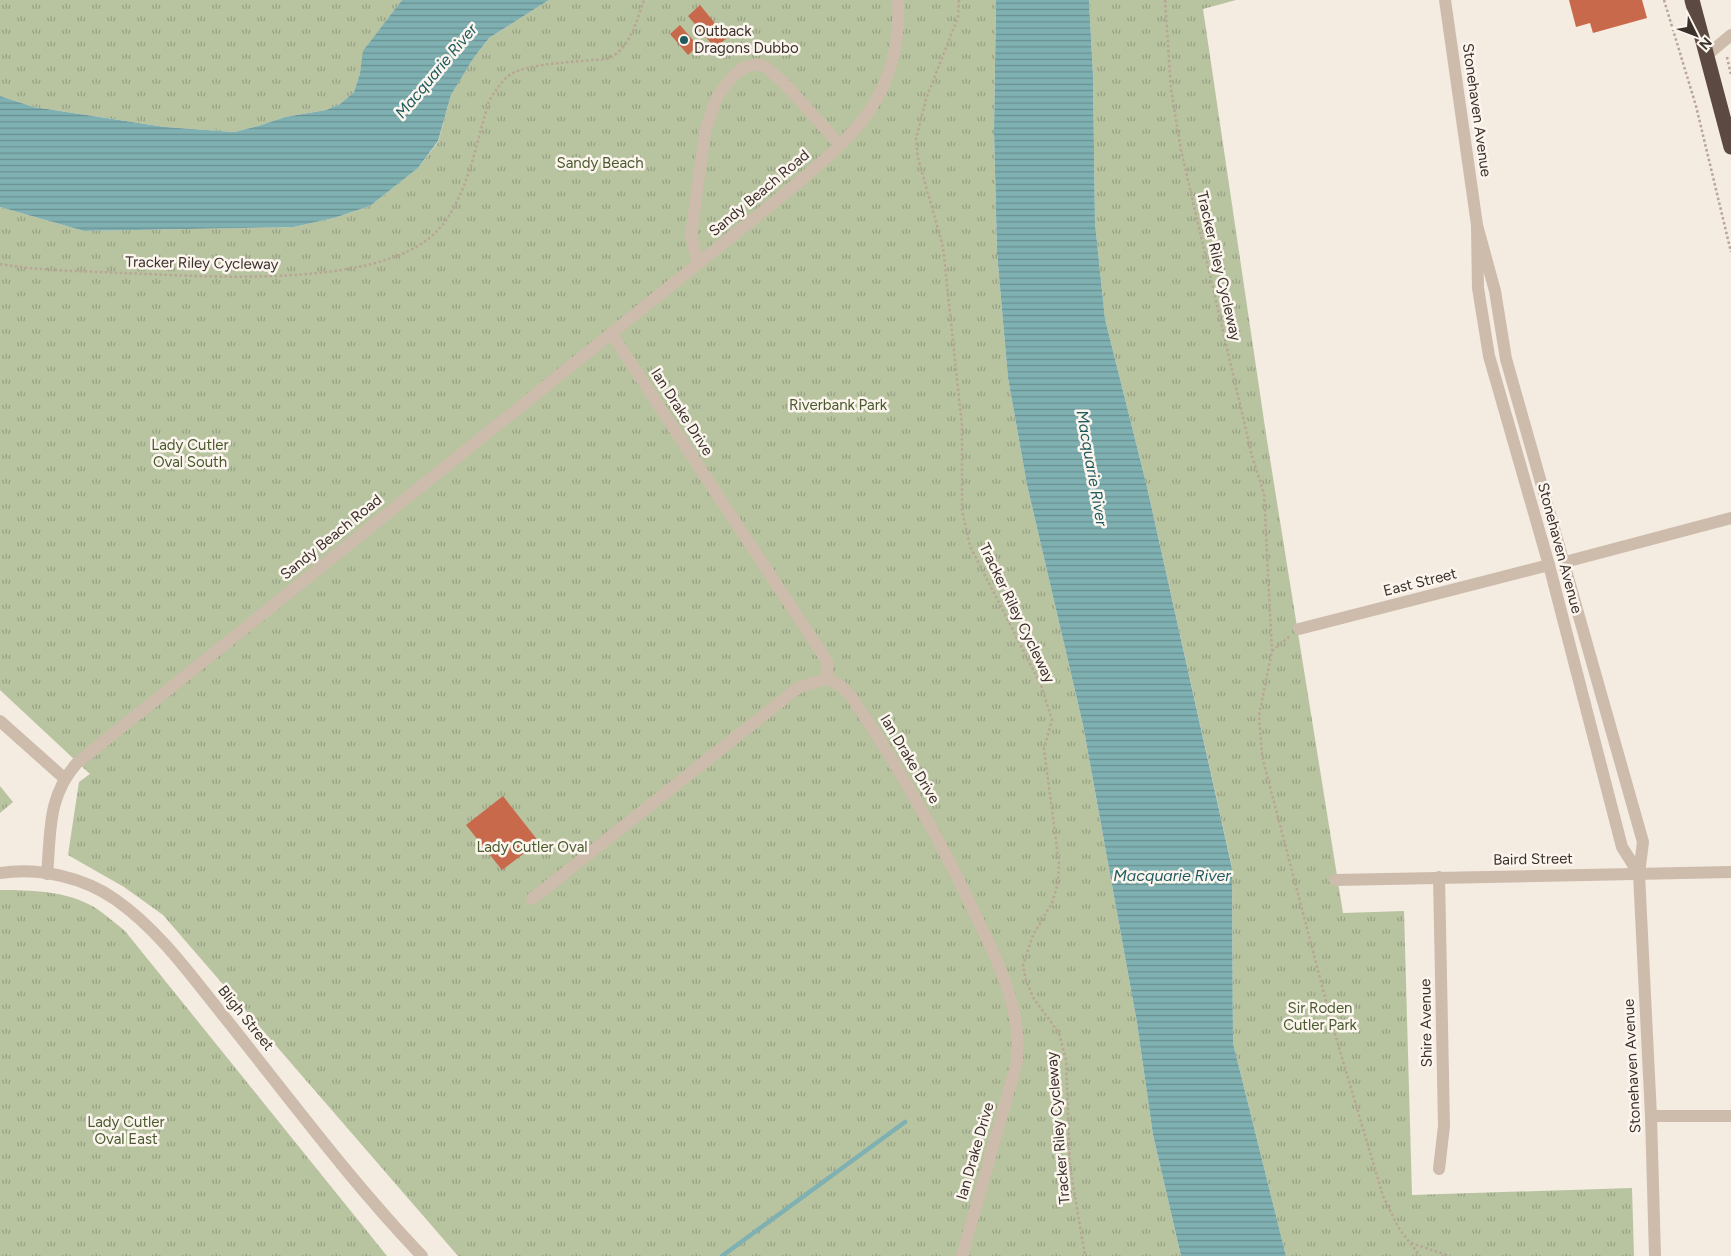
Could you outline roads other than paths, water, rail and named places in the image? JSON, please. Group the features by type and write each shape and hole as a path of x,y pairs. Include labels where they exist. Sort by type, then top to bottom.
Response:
{"highway":[{"path":"1692,0 1731,146"}],"street":[{"name":"Sandy Beach Road","path":"47,874 52,819 56,798 64,778 93,749 698,264 840,145 867,116 886,82 897,44 898,0"},
{"name":"Stonehaven Avenue","path":"1445,0 1477,225 1495,291 1506,359 1643,842 1639,874 1652,1116 1655,1256"},
{"path":"1707,55 1731,35"},
{"name":"Sandy Beach Road","path":"698,264 691,235 705,132 717,97 732,77 743,68 757,64 766,67 785,84 840,145"},
{"name":"Stonehaven Avenue","path":"1477,225 1478,288 1489,356 1549,565 1622,847 1639,874"},
{"name":"Ian Drake Drive","path":"611,333 827,661 827,679 840,686 851,696 908,785 956,873 994,954 1009,995 1017,1032 1017,1062 962,1256"},
{"path":"1565,562 1731,518"},
{"name":"East Street","path":"1299,629 1549,565"},
{"path":"532,899 799,687 827,679"},
{"path":"0,721 64,778"},
{"name":"Bligh Street","path":"0,873 15,871 47,874 90,886 114,899 157,936 347,1169 422,1256"},
{"name":"Baird Street","path":"1335,880 1731,872"},
{"name":"Shire Avenue","path":"1439,1169 1444,1126 1440,877"},
{"path":"1652,1116 1731,1116"}],"water":[{"name":"Macquarie River","path":"402,0 549,0 489,38 473,59 451,95 438,141 418,168 370,206 334,218 294,227 84,231 0,207 0,96 34,107 165,127 234,132 285,117 326,110 340,104 354,92 360,73 363,51"},
{"name":"Macquarie River","path":"996,0 1089,0 1093,75 1095,223 1105,319 1147,487 1232,868 1233,1043 1286,1256 1181,1256 1153,1135 1137,1023 1083,725 1027,485 1008,378 997,253 994,131"}],"waterway":[{"path":"722,1256 905,1122"}],"place":[{"name":"Outback Dragons Dubbo","path":"684,40"}],"park label":[{"name":"Sandy Beach","path":"600,163"},
{"name":"Riverbank Park","path":"838,405"},
{"name":"Lady Cutler Oval South","path":"190,454"},
{"name":"Lady Cutler Oval","path":"532,847"},
{"name":"Sir Roden Cutler Park","path":"1320,1016"},
{"name":"Lady Cutler Oval East","path":"126,1130"}]}
